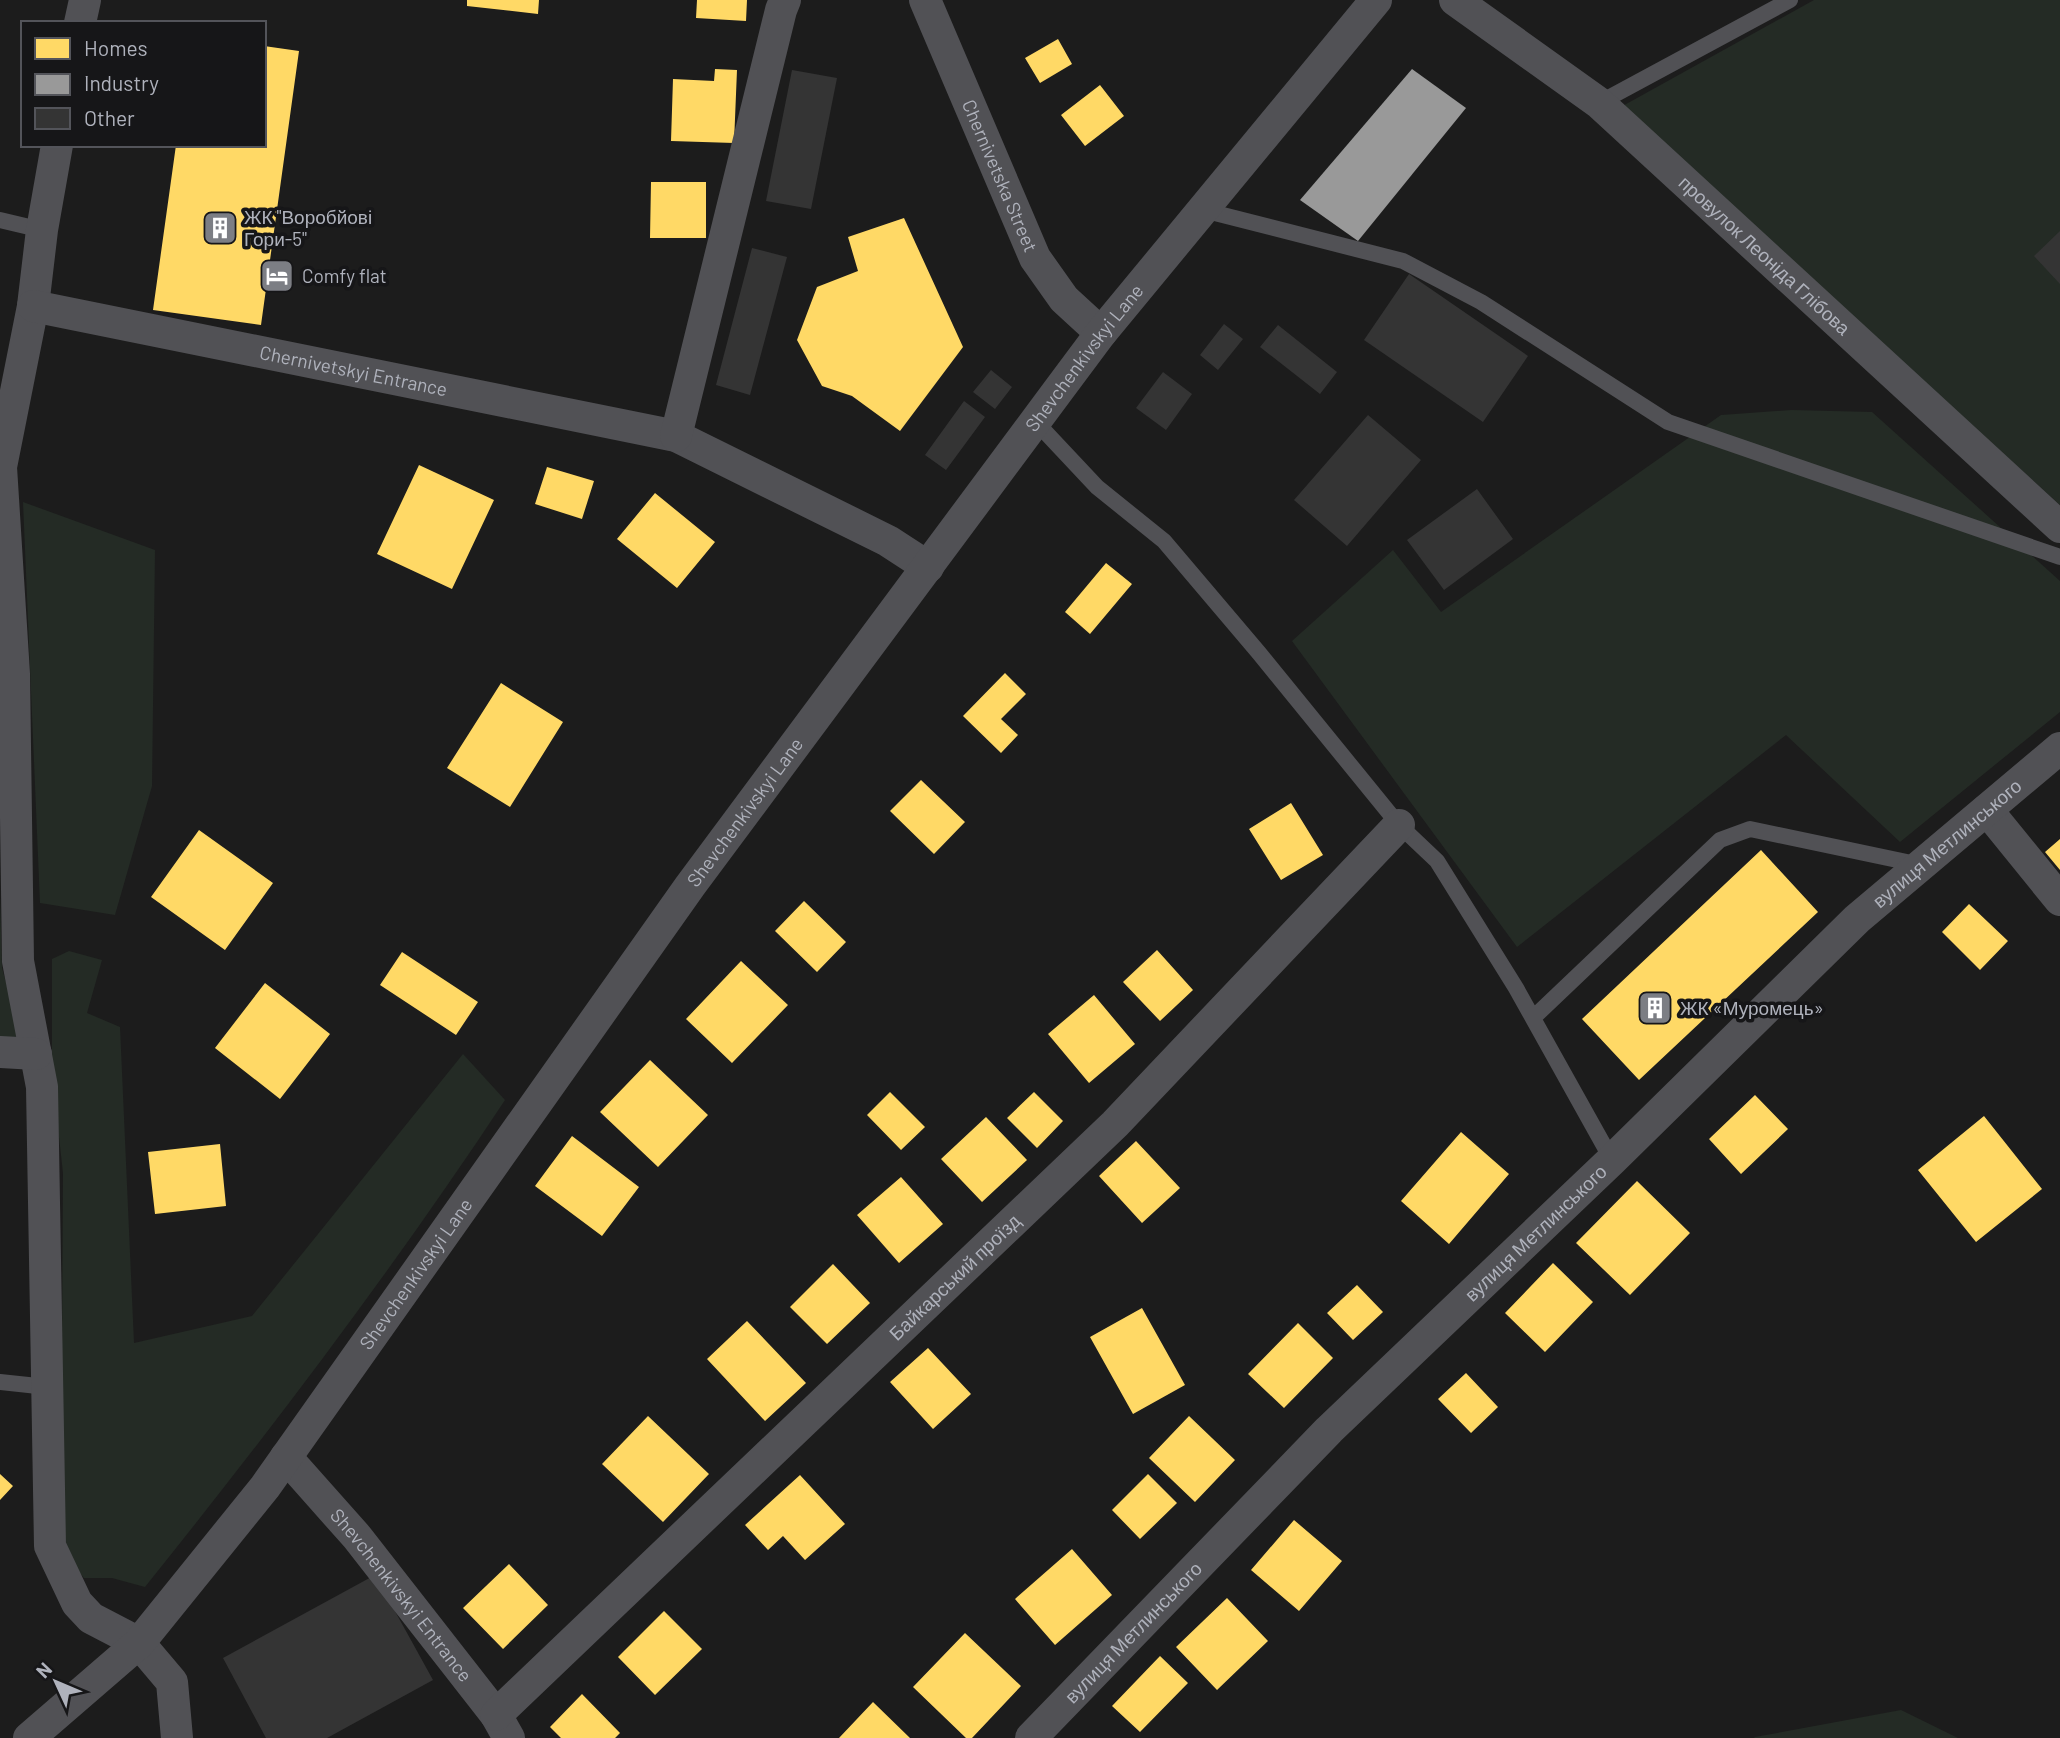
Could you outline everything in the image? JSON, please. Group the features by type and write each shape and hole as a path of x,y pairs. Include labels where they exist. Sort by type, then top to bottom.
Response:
{"street":[{"path":"80,21 85,0"},
{"path":"676,436 780,10 785,0"},
{"name":"Chernivetska Street","path":"925,0 1035,258 1064,299 1101,333"},
{"name":"Shevchenkivskyi Lane","path":"29,1738 139,1643 265,1487 690,886 1035,421 1101,333 1376,0"},
{"name":"провулок Леоніда Глібова","path":"1455,0 1599,103 2060,527"},
{"path":"57,147 42,230 33,306 1,467 14,674 18,961 42,1087 50,1546 76,1603 91,1618 139,1643 172,1682 177,1738"},
{"name":"Chernivetskyi Entrance","path":"33,306 676,436 888,541 928,566"},
{"name":"вулиця Метлинського","path":"1031,1738 1329,1430 1612,1160 1857,919 2060,748"},
{"path":"1987,810 2060,900"},
{"name":"Байкарський проїзд","path":"503,1727 1115,1124 1399,825"},
{"path":"0,1052 36,1054"},
{"name":"Shevchenkivskyi Entrance","path":"286,1457 357,1537 503,1727"}],"lane":[{"path":"1599,103 1790,0"},
{"path":"1203,210 1403,261 1481,302 1668,422 2060,557"},
{"path":"0,220 42,230"},
{"path":"1035,421 1097,487 1164,541 1399,825 1437,860 1532,1018 1612,1160"},
{"path":"1532,1018 1720,840 1750,829 1921,865"},
{"path":"0,1382 47,1387"}],"shaded area":[{"path":"1814,0 2060,0 2060,505 1619,108"},
{"path":"1792,410 1872,412 2060,581 2060,712 1900,842 1786,735 1517,947 1292,641 1393,550 1441,612 1721,415"},
{"path":"23,502 155,550 152,786 115,915 40,903"},
{"path":"0,897 2,968 22,1040 0,1038"},
{"path":"69,951 102,960 87,1013 120,1027 134,1343 252,1316 463,1054 505,1100 420,1225 331,1348 145,1587 112,1578 84,1578 68,1559 61,1509 63,1173 52,1074 52,959"},
{"path":"1901,1710 1958,1738 1754,1738 1755,1737"}],"building: Homes":[{"path":"467,0 539,0 538,14 467,6"},
{"path":"697,0 747,0 746,21 696,18"},
{"path":"1058,39 1072,64 1040,83 1025,58"},
{"name":"ЖК \"Воробйові Гори-5\"","path":"266,46 299,51 261,325 153,310 176,147 266,147"},
{"path":"715,69 737,70 734,143 671,141 673,79 714,81"},
{"path":"1100,85 1124,116 1085,146 1061,115"},
{"path":"651,182 706,182 706,238 650,238"},
{"path":"904,218 963,347 900,431 852,396 822,386 797,340 817,287 858,271 848,237"},
{"path":"419,465 494,500 452,589 377,554"},
{"path":"547,467 594,481 582,519 535,504"},
{"path":"655,493 715,542 677,588 617,539"},
{"path":"1106,563 1132,584 1090,634 1065,612"},
{"path":"1005,673 1026,694 1001,719 1018,735 1001,753 963,716"},
{"path":"501,683 563,722 510,807 447,768"},
{"path":"921,780 965,822 934,854 890,811"},
{"path":"1291,803 1323,855 1281,880 1249,829"},
{"path":"199,830 273,883 225,950 151,897"},
{"path":"2060,839 2060,870 2045,852"},
{"path":"1761,850 1818,912 1639,1080 1582,1019"},
{"path":"804,901 846,942 817,972 775,931"},
{"path":"1969,904 2008,941 1980,970 1942,932"},
{"path":"1157,950 1193,990 1160,1021 1123,982"},
{"path":"402,952 478,1002 456,1035 380,985"},
{"path":"741,961 788,1005 732,1063 686,1019"},
{"path":"265,983 330,1034 280,1099 215,1048"},
{"path":"1094,995 1135,1044 1089,1083 1048,1034"},
{"path":"650,1060 708,1115 658,1167 600,1112"},
{"path":"890,1092 925,1127 901,1150 867,1115"},
{"path":"1034,1092 1063,1121 1037,1148 1007,1118"},
{"path":"1755,1095 1788,1129 1741,1174 1709,1139"},
{"path":"1984,1116 2042,1189 1976,1242 1918,1170"},
{"path":"986,1117 1027,1160 982,1202 941,1159"},
{"path":"1461,1132 1509,1174 1449,1244 1401,1201"},
{"path":"572,1136 639,1187 602,1236 535,1186"},
{"path":"1136,1141 1180,1188 1142,1223 1099,1176"},
{"path":"220,1144 226,1206 155,1214 148,1152"},
{"path":"901,1177 943,1224 899,1263 857,1215"},
{"path":"1637,1181 1690,1233 1630,1295 1576,1243"},
{"path":"1553,1263 1593,1302 1545,1352 1505,1313"},
{"path":"833,1264 870,1303 827,1344 790,1307"},
{"path":"1357,1285 1383,1312 1353,1340 1327,1313"},
{"path":"1142,1308 1185,1385 1133,1414 1090,1337"},
{"path":"747,1321 806,1383 765,1421 707,1359"},
{"path":"1298,1323 1333,1358 1284,1408 1248,1374"},
{"path":"928,1348 971,1394 933,1429 890,1382"},
{"path":"1466,1373 1498,1407 1471,1433 1438,1399"},
{"path":"648,1416 709,1474 663,1522 602,1464"},
{"path":"1189,1416 1235,1460 1195,1502 1149,1458"},
{"path":"0,1474 13,1486 0,1500"},
{"path":"1148,1474 1177,1503 1140,1539 1112,1510"},
{"path":"800,1475 845,1524 805,1560 783,1536 768,1550 745,1525"},
{"path":"1294,1520 1342,1561 1299,1611 1251,1570"},
{"path":"1072,1549 1112,1595 1055,1645 1015,1599"},
{"path":"509,1564 548,1605 503,1649 463,1608"},
{"path":"1227,1598 1268,1641 1217,1690 1176,1647"},
{"path":"664,1611 702,1649 655,1695 618,1657"},
{"path":"965,1633 1021,1686 972,1738 966,1738 913,1687"},
{"path":"1160,1656 1188,1683 1140,1732 1112,1706"},
{"path":"582,1694 620,1733 615,1738 561,1738 550,1727"},
{"path":"873,1702 910,1738 839,1738"}],"building: Industry":[{"path":"1412,69 1466,108 1358,241 1300,200"}],"building: Other":[{"path":"792,70 837,78 811,209 766,201"},
{"path":"2060,231 2060,284 2034,256"},
{"path":"752,248 787,257 750,395 716,385"},
{"path":"1409,274 1528,356 1483,422 1364,340"},
{"path":"1224,324 1243,339 1218,370 1200,355"},
{"path":"1278,325 1337,372 1320,394 1260,347"},
{"path":"991,370 1012,387 995,409 973,392"},
{"path":"1163,372 1192,394 1166,430 1136,408"},
{"path":"964,401 985,417 946,470 925,455"},
{"path":"1368,415 1421,460 1347,546 1294,500"},
{"path":"1477,489 1513,539 1444,590 1407,540"},
{"path":"375,1575 433,1680 327,1738 266,1738 223,1658"}],"place":[{"name":"ЖК \"Воробйові Гори-5\"","path":"220,228"},
{"name":"Comfy flat","path":"277,276"},
{"name":"ЖК «Муромець»","path":"1655,1008"}]}
